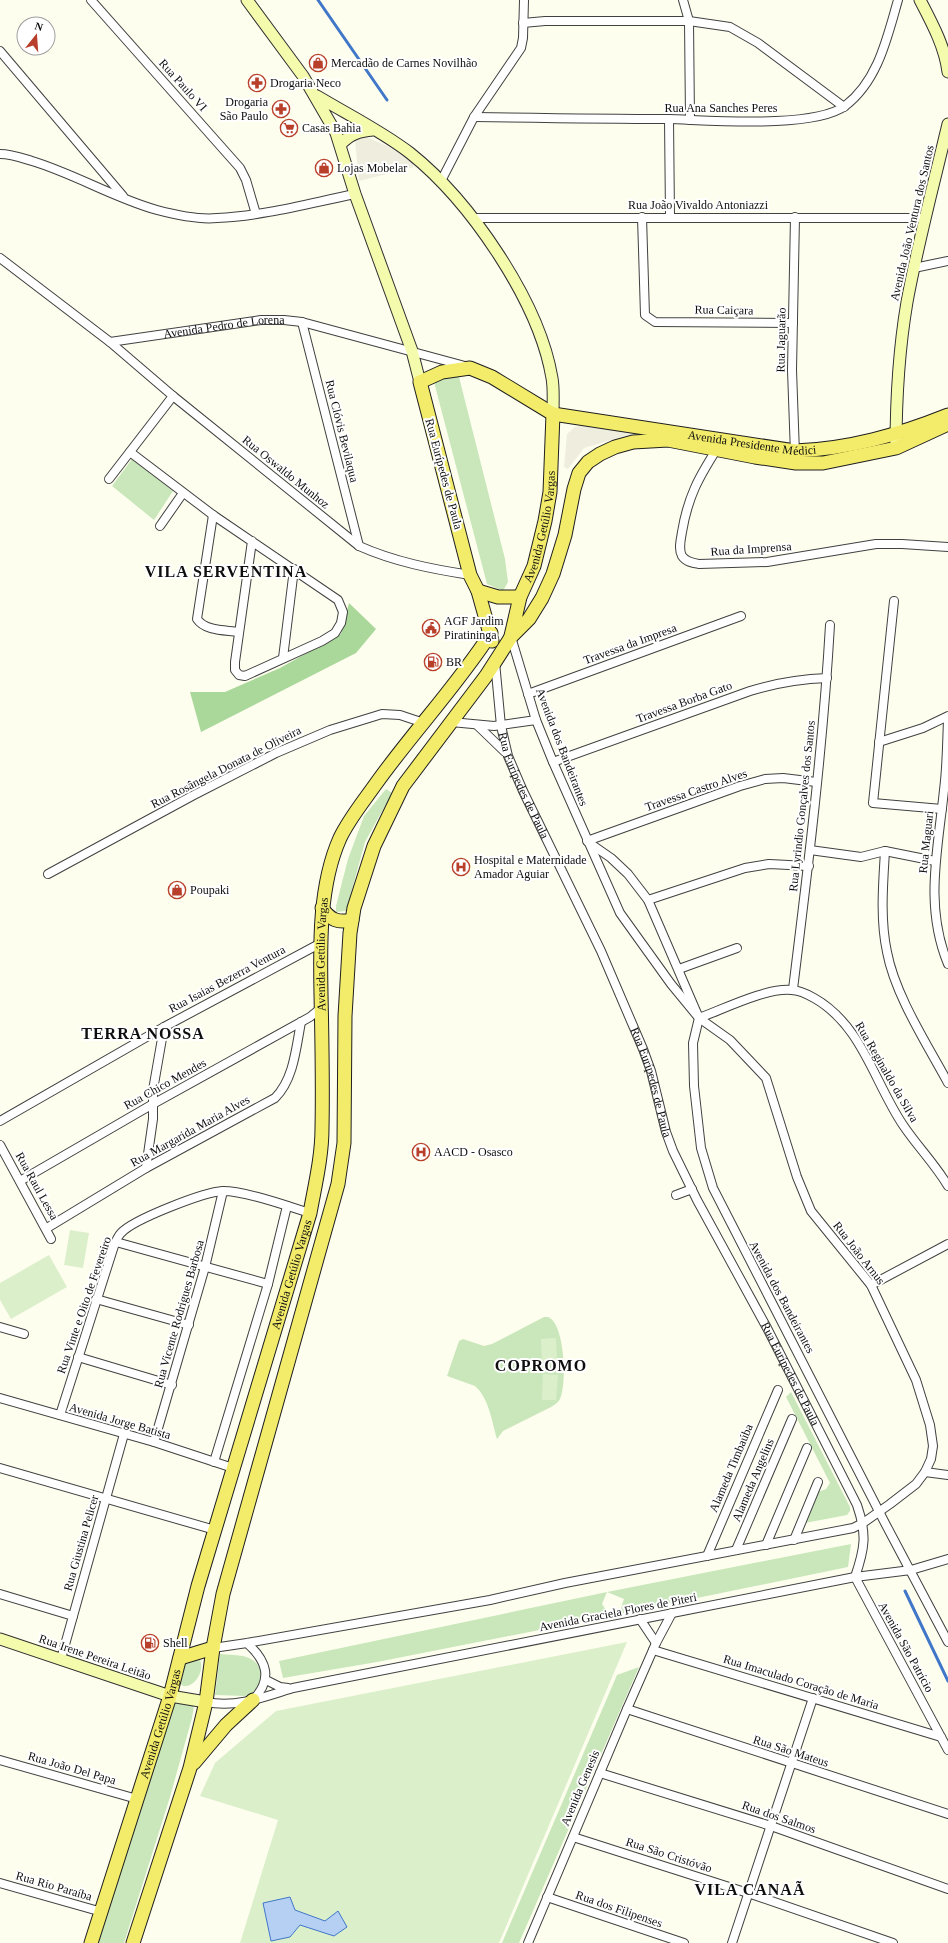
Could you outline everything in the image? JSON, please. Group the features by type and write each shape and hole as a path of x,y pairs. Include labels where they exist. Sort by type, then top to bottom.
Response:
{"main road":[{"name":"Avenida Pedro de Lorena","path":"470,368 492,378 553,414"},
{"path":"420,382 442,372 470,368"},
{"name":"Rua Eurípedes de Paula","path":"420,382 470,575 478,591 491,634 495,662"},
{"name":"Avenida Presidente Médici","path":"553,414 824,463 896,448 948,424"},
{"name":"Avenida Getúlio Vargas","path":"511,637 520,597 534,566 546,522 550,492 553,414"},
{"name":"Avenida Presidente Médici","path":"796,457 853,446 896,434 916,428 948,414"},
{"name":"Avenida Presidente Médici","path":"588,462 615,447 633,442 668,440 719,445"},
{"name":"Avenida Getúlio Vargas","path":"133,1943 190,1768 206,1702 213,1648 223,1594 338,1184 344,1143 345,1016 352,920 374,846 397,796 495,662 511,637 529,619 542,598 554,574 566,535 574,488 579,473 588,462"},
{"path":"478,591 498,597 520,597"},
{"name":"Avenida Getúlio Vargas","path":"92,1943 170,1696 215,1530 310,1213 319,1164 322,1129 322,908 332,862 340,838 346,826 388,766 424,722 491,634"},
{"path":"322,908 331,919 344,922 352,920"},
{"path":"180,1658 213,1648"},
{"path":"190,1768 226,1725 253,1700"}],"street":[{"name":"Rua Paulo VI","path":"91,0 240,168 246,180 256,214"},
{"name":"Rua Eurípedes de Paula","path":"247,0 315,94 341,144 355,194 412,351 420,382"},
{"path":"441,181 474,117 516,57 524,38 524,0"},
{"path":"683,0 689,21 690,120"},
{"name":"Rua Ana Sanches Peres","path":"474,117 751,121 805,119 823,116 844,107 856,96 875,70 898,0"},
{"path":"920,0 939,40 948,72"},
{"path":"523,23 689,21 719,24 739,31 844,107"},
{"path":"0,50 125,198"},
{"path":"315,94 396,143 441,181 472,218 514,282 542,339 552,378 553,414"},
{"path":"670,119 670,217"},
{"name":"Avenida João Ventura dos Santos","path":"896,448 899,376 907,304 925,218 948,124"},
{"path":"341,144 353,134 364,130 373,130"},
{"path":"0,154 11,155 49,166 157,210 216,219 256,214 355,194"},
{"name":"Rua Caiçara","path":"642,217 646,315 655,322 793,323"},
{"name":"Rua Jaguarão","path":"795,217 792,370 796,457"},
{"name":"Rua João Vivaldo Antoniazzi","path":"472,218 925,218"},
{"path":"0,258 110,342"},
{"path":"914,268 948,262"},
{"name":"Avenida Pedro de Lorena","path":"110,342 261,320 284,320 302,322 470,368"},
{"name":"Rua Clóvis Bevilaqua","path":"302,322 359,546"},
{"name":"Rua Oswaldo Munhoz","path":"110,342 173,396 359,546 390,559 425,568 470,575"},
{"path":"109,479 173,396"},
{"name":"Rua da Imprensa","path":"719,445 691,494 685,514 680,546 682,556 690,562 699,564 767,562 876,544 948,547"},
{"path":"130,452 213,516 252,541 294,569 338,600 343,612 341,623 335,633 322,641 245,676 239,675 234,670 238,632 252,541"},
{"path":"160,526 183,493"},
{"path":"213,516 197,619 200,625 209,628 238,632"},
{"path":"283,658 294,569"},
{"path":"894,601 873,803 942,809"},
{"name":"Travessa da Impresa","path":"528,694 741,616"},
{"name":"Rua Lyrindio Gonçalves dos Santos","path":"793,990 809,866 827,678 830,625"},
{"name":"Avenida dos Bandeirantes","path":"511,637 536,720 587,841 620,913 671,984 699,1018 693,1043 694,1086 701,1148 713,1188 879,1512 948,1642"},
{"name":"Rua Eurípedes de Paula","path":"495,662 501,726 508,756 523,791 601,951 643,1050 651,1071 666,1132 673,1151 844,1476 863,1523 864,1544 855,1577"},
{"name":"Travessa Borba Gato","path":"553,762 750,691 773,684 801,679 827,678"},
{"name":"Rua Rosângela Donata de Oliveira","path":"48,874 192,796 276,753 330,730 382,714 400,715 424,722"},
{"path":"880,742 924,728 948,716"},
{"path":"451,722 501,726 536,720"},
{"name":"Rua Maguari","path":"948,720 946,789 942,809 936,861 935,920 942,949 948,964"},
{"path":"477,725 499,745 508,756"},
{"name":"Travessa Castro Alves","path":"587,841 740,786 765,779 783,778 816,782"},
{"path":"587,841 611,858 628,874 648,900 699,1018"},
{"path":"810,850 861,857 885,851 936,861"},
{"path":"885,851 883,908 886,952 900,991 948,1083"},
{"path":"648,900 745,868 769,864 809,866"},
{"name":"Rua Isaias Bezerra Ventura","path":"0,1121 164,1027 321,943"},
{"path":"679,969 737,948"},
{"name":"Rua Reginaldo da Silva","path":"699,1018 776,990 793,990 806,994 834,1011 845,1023 871,1065 902,1123 948,1186"},
{"name":"Rua Chico Mendes","path":"20,1181 152,1104 301,1022 321,1008"},
{"name":"Rua João Arnus","path":"699,1018 730,1040 766,1078 797,1177 811,1211 871,1284 916,1380 930,1425 932,1446 931,1459 925,1472 916,1484 879,1512"},
{"name":"Rua Margarida Maria Alves","path":"47,1228 146,1168 275,1098 281,1092 288,1080 295,1057 301,1022"},
{"path":"146,1168 153,1119 153,1090 164,1027"},
{"name":"Rua Raul Lessa","path":"0,1145 52,1239"},
{"path":"676,1195 692,1189"},
{"name":"Rua Vinte e Oito de Fevereiro","path":"60,1415 96,1299 116,1242 122,1232 135,1223 204,1194 223,1191 239,1193 310,1213"},
{"name":"Rua Vicente Rodrigues Barbosa","path":"154,1442 189,1325 223,1191"},
{"name":"Avenida Getúlio Vargas","path":"214,1462 268,1284 287,1206"},
{"path":"116,1242 268,1284"},
{"path":"871,1284 948,1244"},
{"path":"96,1299 189,1325"},
{"path":"0,1327 24,1334"},
{"path":"78,1357 172,1385"},
{"name":"Alameda Timbaúba","path":"707,1556 778,1390"},
{"name":"Avenida Jorge Batista","path":"0,1398 154,1442 233,1468"},
{"name":"Alameda Angelins","path":"736,1550 792,1419"},
{"name":"Rua Giustina Pelicer","path":"61,1659 124,1434"},
{"path":"766,1545 807,1448"},
{"path":"0,1468 106,1500 215,1530"},
{"path":"925,1472 948,1475"},
{"path":"794,1540 818,1482"},
{"path":"213,1648 490,1600 565,1583 853,1528 879,1512"},
{"name":"Avenida Graciela Flores de Piteri","path":"206,1702 235,1705 293,1688 855,1577 911,1570 948,1559"},
{"name":"Avenida São Patrício","path":"855,1577 948,1750"},
{"path":"0,1594 73,1616"},
{"name":"Avenida Genesis","path":"528,1943 627,1709 655,1646 672,1613"},
{"path":"640,1620 655,1646"},
{"name":"Rua Irene Pereira Leitão","path":"0,1639 170,1696 206,1702"},
{"path":"247,1643 262,1660 265,1670 266,1680 260,1693 253,1700"},
{"name":"Rua Imaculado Coração de Maria","path":"655,1646 813,1698 941,1737"},
{"name":"Avenida Graciela Flores de Piteri","path":"266,1680 280,1687 293,1688"},
{"path":"732,1943 813,1698"},
{"name":"Rua São Mateus","path":"627,1709 948,1814"},
{"name":"Rua João Del Papa","path":"0,1760 137,1799"},
{"name":"Rua dos Salmos","path":"600,1773 771,1826 948,1889"},
{"name":"Rua São Cristóvão","path":"573,1837 748,1893 893,1943"},
{"name":"Rua Rio Paraíba","path":"0,1883 102,1912"},
{"name":"Rua dos Filipenses","path":"547,1897 684,1943"}],"green space":[{"path":"458,373 505,559 508,582 503,591 487,584 434,382"},
{"path":"132,459 173,491 154,520 112,486"},
{"path":"349,603 376,629 356,653 201,732 190,692 225,692 280,668 341,634"},
{"path":"386,789 392,793 365,842 346,911 336,912 336,906 348,859 364,816"},
{"path":"70,1230 89,1233 83,1268 64,1265"},
{"path":"49,1255 67,1287 11,1319 0,1300 0,1283"},
{"path":"544,1317 548,1317 554,1322 561,1342 564,1368 560,1399 551,1407 503,1431 497,1439 487,1404 480,1391 475,1386 447,1376 459,1341 463,1339 484,1346 492,1344"},
{"path":"556,1338 557,1363 542,1364 541,1339"},
{"path":"543,1374 558,1375 556,1400 542,1400"},
{"path":"791,1392 850,1507 850,1511 847,1515 805,1523 818,1492 826,1489 830,1483 786,1397"},
{"path":"851,1544 848,1567 619,1614 624,1599 607,1592"},
{"path":"607,1592 602,1604 610,1616 377,1662 283,1678 279,1661"},
{"path":"627,1642 499,1943 240,1943 278,1820 200,1796 215,1763 276,1711"},
{"path":"220,1654 246,1657 256,1663 264,1675 256,1694 245,1696 215,1695"},
{"path":"195,1657 199,1658 201,1662 200,1672 196,1681 188,1686 183,1686 180,1683 185,1664"},
{"path":"639,1667 519,1943 502,1943 617,1675"},
{"path":"175,1703 194,1706 192,1718 170,1797 124,1943 98,1943"}],"shaded area":[{"path":"362,135 387,146 411,161 414,167 359,181 355,140"},
{"path":"581,426 635,433 584,448 568,469 564,467 567,434 575,427"}],"water":[{"path":"290,1897 295,1910 325,1921 338,1911 347,1927 334,1936 300,1925 290,1937 271,1941 263,1903"}],"waterway":[{"path":"318,0 387,100"},
{"path":"905,1591 948,1681"}],"place":[{"name":"Mercadão de Carnes Novilhão","path":"318,63"},
{"name":"Drogaria Neco","path":"257,83"},
{"name":"Drogaria São Paulo","path":"281,109"},
{"name":"Casas Bahia","path":"289,128"},
{"name":"Lojas Mobelar","path":"324,168"},
{"name":"AGF Jardim Piratininga","path":"431,628"},
{"name":"BR","path":"433,662"},
{"name":"Hospital e Maternidade Amador Aguiar","path":"461,867"},
{"name":"Poupaki","path":"177,890"},
{"name":"AACD - Osasco","path":"421,1152"},
{"name":"Shell","path":"150,1643"}],"district":[{"name":"VILA SERVENTINA","path":"226,571"},
{"name":"TERRA NOSSA","path":"143,1033"},
{"name":"COPROMO","path":"541,1365"},
{"name":"VILA CANAÃ","path":"750,1889"}]}
